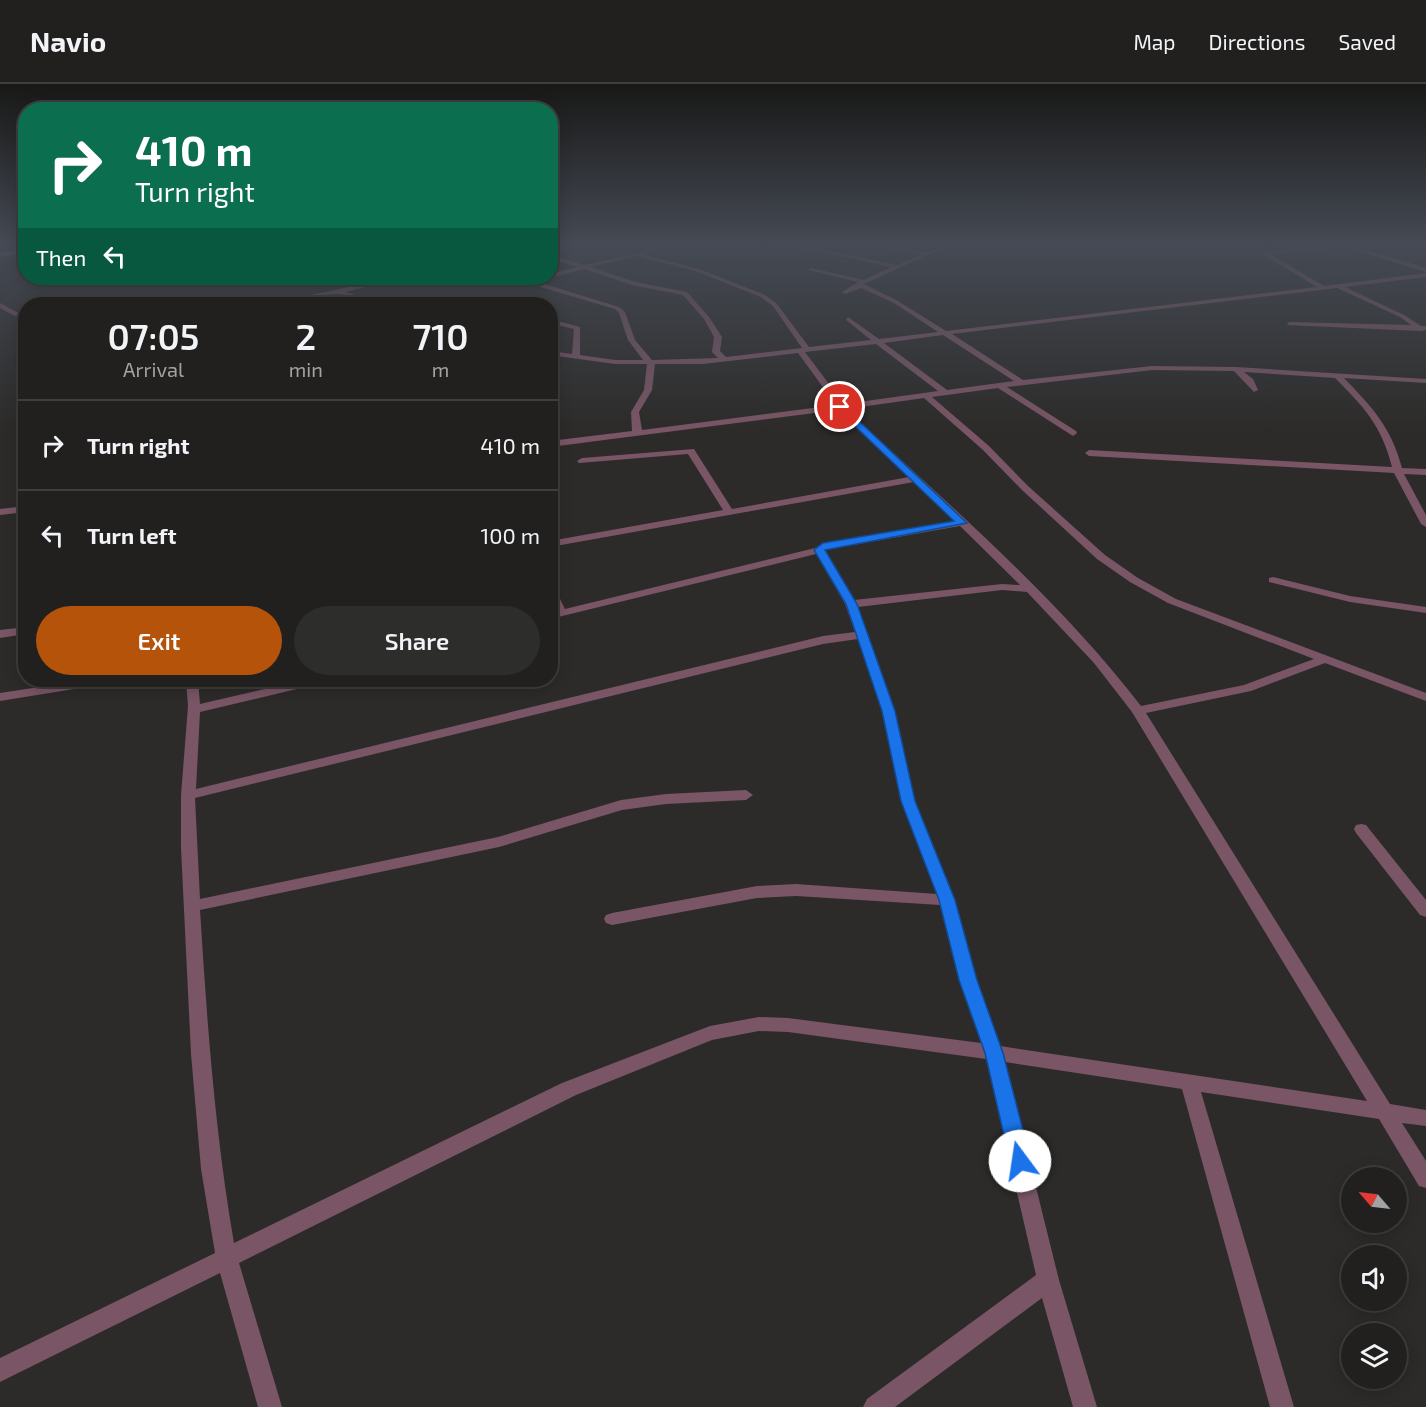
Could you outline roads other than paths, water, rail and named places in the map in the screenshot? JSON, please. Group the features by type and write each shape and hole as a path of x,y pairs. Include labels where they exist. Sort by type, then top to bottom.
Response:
{"street":[{"path":"3,307 18,315"},
{"path":"614,307 621,309 625,328 641,355 651,363"},
{"path":"696,307 718,337 716,352 724,359"},
{"path":"776,307 841,407 1031,589 1118,684 1138,711 1426,1179"},
{"path":"903,307 1021,382"},
{"path":"558,354 615,363 724,359 1166,307"},
{"path":"1383,307 1402,316 1424,331"},
{"path":"848,319 944,392"},
{"path":"558,323 578,328 576,355"},
{"path":"1289,324 1424,331"},
{"path":"635,434 638,429 634,418 635,410 647,393 651,363"},
{"path":"558,443 1021,382 1152,369 1236,369 1426,381"},
{"path":"1236,369 1250,381 1254,390"},
{"path":"1337,375 1373,412 1392,447 1398,471 1426,524"},
{"path":"999,385 1073,433"},
{"path":"925,395 986,448 1025,488 1101,557 1134,580 1172,601 1426,697"},
{"path":"582,461 691,451 729,512"},
{"path":"1089,453 1426,472"},
{"path":"558,543 915,479"},
{"path":"0,512 18,510"},
{"path":"558,614 819,550 823,546 962,523"},
{"path":"819,550 851,604 889,711 908,801 947,900 968,980 994,1053 1048,1280 1085,1407"},
{"path":"1273,580 1350,599 1426,610"},
{"path":"851,604 1002,587 1031,589"},
{"path":"0,634 18,631"},
{"path":"188,795 830,638 862,635"},
{"path":"1138,711 1247,688 1327,658"},
{"path":"0,698 64,687"},
{"path":"192,687 194,710 188,795 200,1054 211,1169 226,1257 270,1407"},
{"path":"194,710 289,687"},
{"path":"194,906 499,842 621,806 666,799 746,795"},
{"path":"1361,830 1426,911"},
{"path":"612,919 757,892 796,890 947,900"},
{"path":"0,1370 569,1089 710,1033 759,1024 788,1025 927,1041 1426,1118"},
{"path":"1189,1082 1282,1407"},
{"path":"875,1407 1048,1280"}]}
